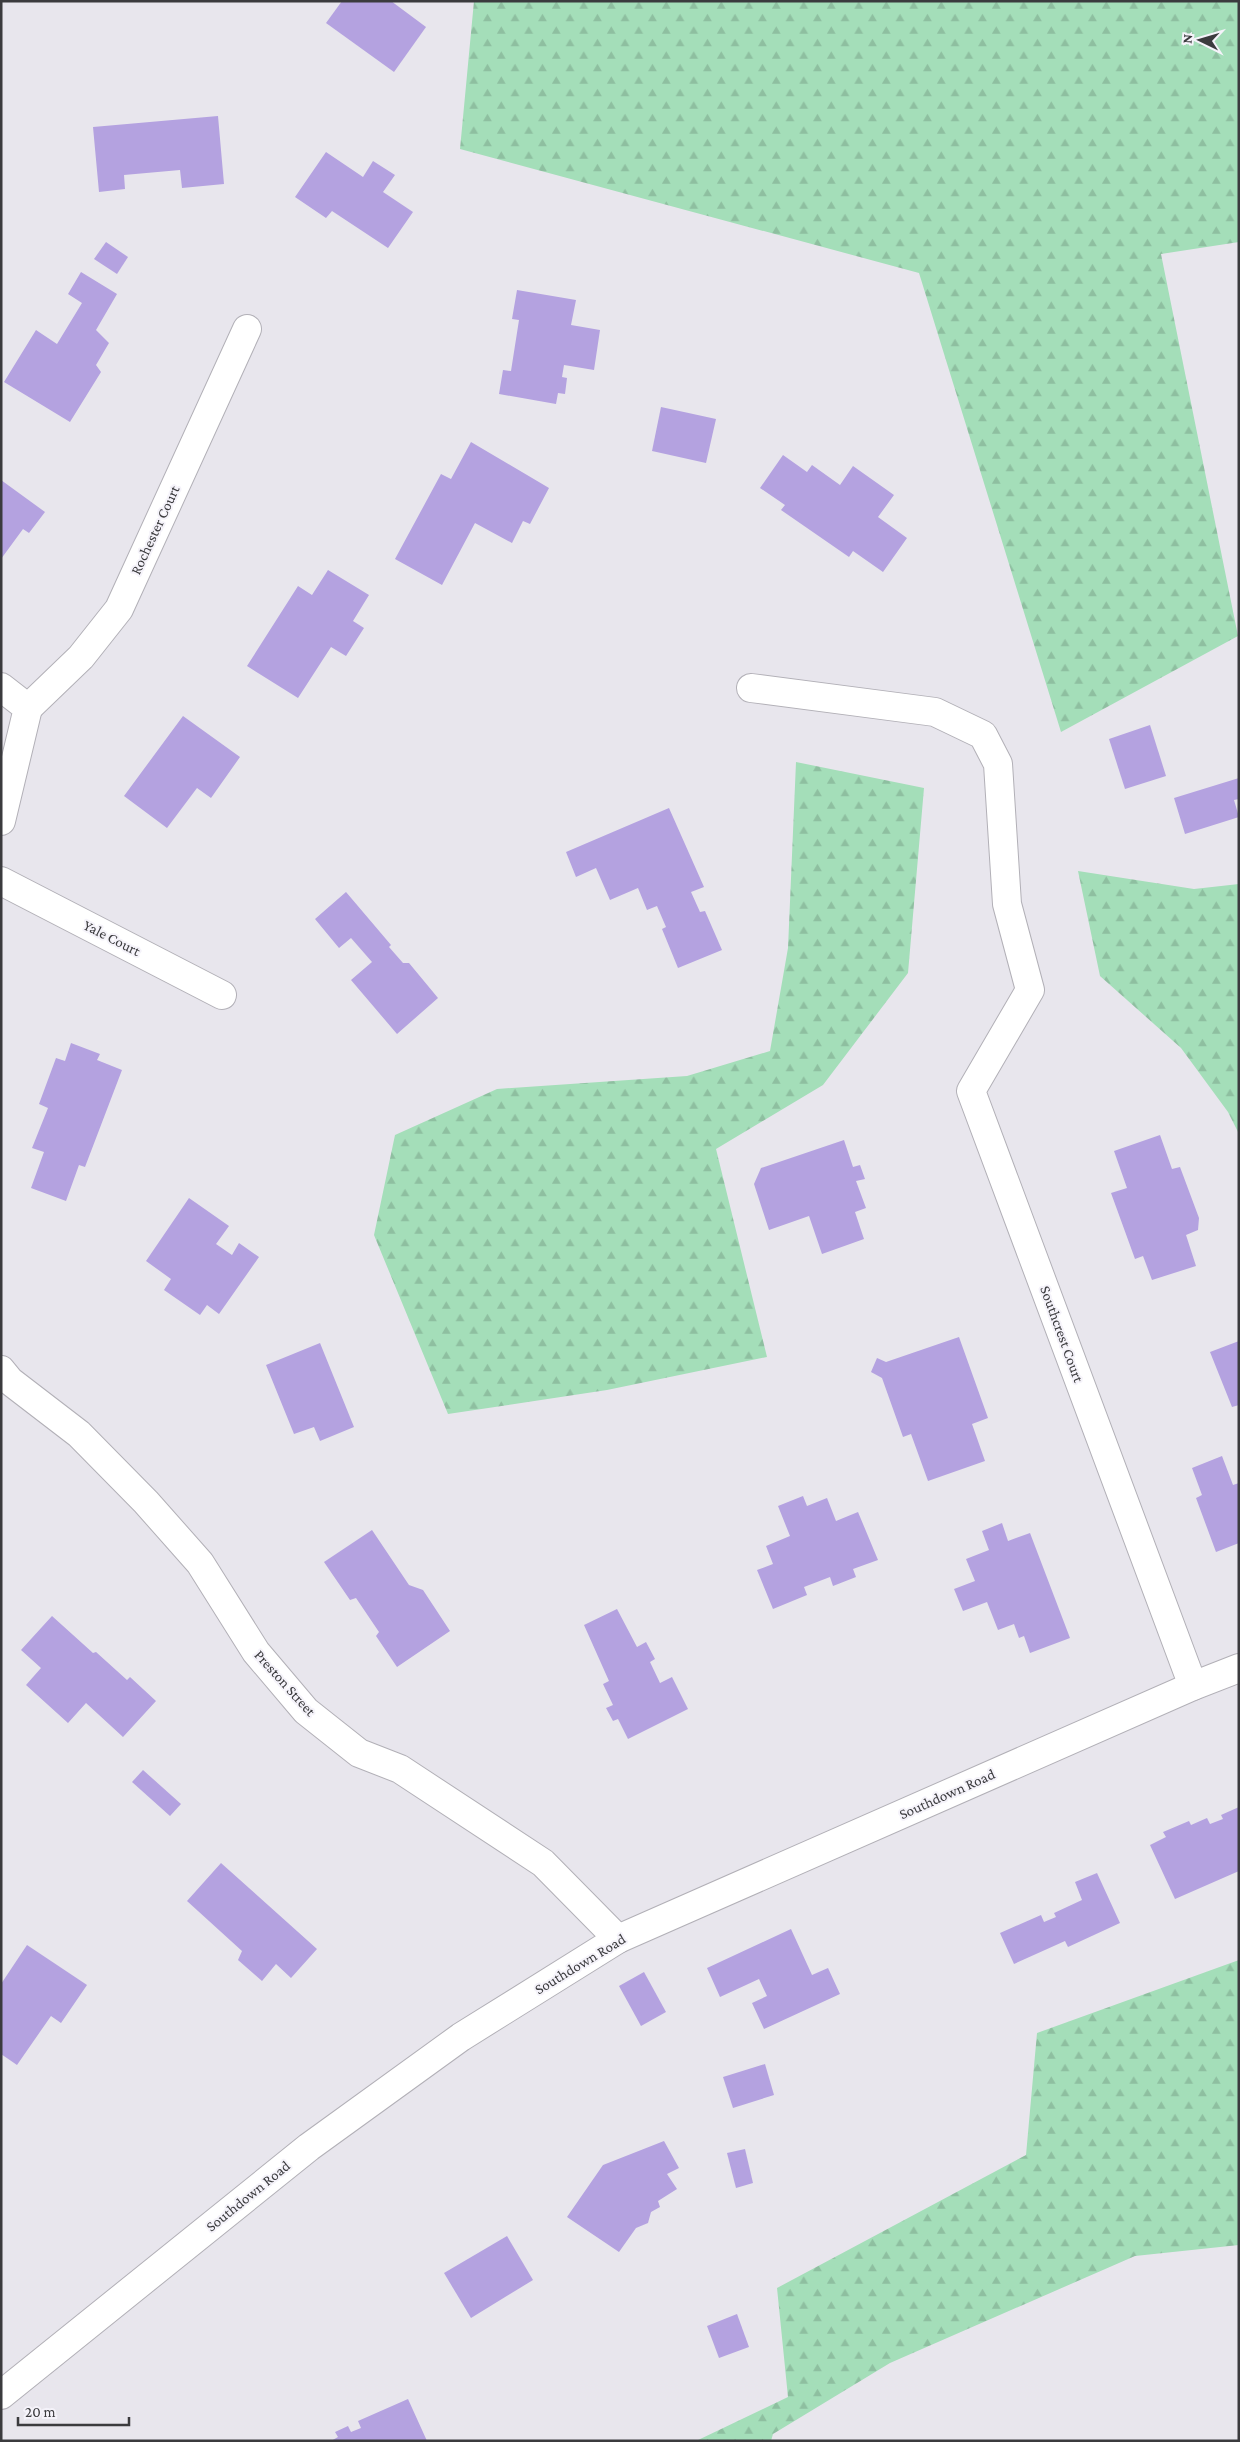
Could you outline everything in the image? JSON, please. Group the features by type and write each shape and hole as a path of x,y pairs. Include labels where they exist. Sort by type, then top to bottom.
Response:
{"street":[{"name":"Rochester Court","path":"28,708 81,657 119,609 247,328"},
{"path":"1,687 28,708 1,821"},
{"name":"Southcrest Court","path":"751,688 935,712 983,735 998,764 1008,904 1030,990 971,1091 1193,1686"},
{"name":"Yale Court","path":"1,881 222,995"},
{"name":"Preston Street","path":"1,1370 10,1381 79,1434 146,1502 200,1563 256,1652 306,1711 359,1753 400,1769 543,1863 618,1940"},
{"name":"Southdown Road","path":"1,2396 309,2147 461,2037 618,1940 1193,1686 1239,1668"}],"green space":[{"path":"474,1 1239,1 1239,242 1161,254 1238,636 1061,732 919,273 460,149"},
{"path":"796,762 924,788 908,973 823,1085 716,1149 767,1357 607,1390 448,1414 374,1235 395,1135 497,1089 687,1076 770,1051 788,948"},
{"path":"1078,871 1194,889 1239,884 1239,1134 1228,1112 1181,1048 1100,976"},
{"path":"1239,1960 1239,2245 1135,2256 890,2363 773,2434 771,2441 696,2441 788,2397 777,2288 1026,2155 1037,2033"}],"building":[{"path":"342,1 391,1 426,27 394,72 326,23"},
{"path":"218,116 224,184 182,188 180,170 124,175 125,189 99,192 93,127"},
{"path":"326,152 363,177 373,161 395,175 383,192 413,212 388,248 332,211 326,218 295,197"},
{"path":"106,242 128,257 117,274 94,259"},
{"path":"81,272 117,294 96,330 109,343 96,365 101,372 70,422 4,382 36,330 57,344 82,303 68,294"},
{"path":"517,290 576,300 571,325 600,330 594,370 564,365 562,377 567,378 565,394 558,393 556,404 499,394 503,370 511,371 519,320 512,319"},
{"path":"661,407 716,419 706,463 652,451"},
{"path":"471,442 549,488 530,524 523,521 512,543 475,523 442,585 395,559 441,474 451,479"},
{"path":"783,455 807,472 812,465 840,485 853,466 894,495 878,517 907,538 883,572 853,551 849,557 781,510 785,505 760,488"},
{"path":"1,480 45,512 29,533 23,529 1,559"},
{"path":"328,570 369,595 353,621 364,628 346,656 331,647 298,698 247,666 298,586 312,595"},
{"path":"183,716 240,757 211,798 197,788 167,828 124,796"},
{"path":"1150,725 1166,776 1125,789 1109,739"},
{"path":"1239,778 1239,799 1234,800 1239,817 1185,834 1174,798"},
{"path":"669,808 704,887 691,892 700,912 705,911 722,950 678,968 662,929 666,927 657,906 647,910 638,888 610,900 596,868 576,877 566,852"},
{"path":"346,892 391,945 389,947 403,963 409,963 438,998 397,1034 351,980 372,962 351,938 339,948 315,919"},
{"path":"71,1043 100,1054 97,1060 122,1070 85,1167 79,1165 66,1201 31,1188 44,1152 32,1148 48,1108 39,1104 56,1058 65,1061"},
{"path":"1160,1135 1172,1169 1180,1167 1199,1218 1198,1230 1186,1235 1196,1266 1152,1280 1143,1256 1135,1259 1111,1193 1127,1188 1114,1151"},
{"path":"844,1140 853,1167 860,1165 865,1179 856,1181 866,1208 855,1212 864,1239 822,1254 809,1216 769,1230 754,1184 761,1168"},
{"path":"189,1198 229,1226 216,1244 232,1255 239,1243 259,1257 219,1314 207,1305 200,1315 164,1290 171,1279 146,1261"},
{"path":"959,1337 988,1418 972,1424 985,1461 928,1481 911,1434 903,1437 882,1378 871,1372 877,1358 886,1362"},
{"path":"1239,1341 1239,1405 1232,1407 1210,1352"},
{"path":"320,1343 354,1427 320,1441 314,1427 294,1434 266,1365"},
{"path":"1222,1456 1233,1485 1239,1483 1239,1543 1216,1552 1196,1498 1202,1495 1192,1468"},
{"path":"803,1496 807,1506 827,1498 836,1521 858,1512 878,1560 853,1569 856,1577 833,1586 830,1577 804,1587 807,1595 773,1609 757,1570 773,1564 766,1546 790,1536 778,1506"},
{"path":"1002,1523 1008,1541 1030,1533 1070,1638 1030,1653 1024,1636 1019,1638 1014,1624 998,1630 987,1602 963,1611 954,1589 975,1581 966,1559 989,1550 982,1531"},
{"path":"372,1530 409,1585 423,1590 450,1631 397,1667 376,1636 379,1632 356,1598 350,1600 324,1562"},
{"path":"617,1609 637,1647 646,1642 655,1659 650,1662 660,1683 672,1677 688,1709 628,1739 618,1719 613,1721 606,1708 613,1705 603,1684 609,1681 584,1625"},
{"path":"52,1616 93,1653 96,1652 127,1680 130,1677 156,1701 123,1737 86,1703 68,1723 26,1685 41,1668 21,1650"},
{"path":"143,1770 181,1804 170,1816 132,1782"},
{"path":"1239,1807 1239,1871 1175,1899 1150,1845 1166,1837 1163,1832 1189,1821 1191,1825 1207,1818 1210,1824 1223,1819 1221,1815"},
{"path":"221,1863 317,1949 291,1978 276,1964 262,1981 238,1960 242,1951 187,1901"},
{"path":"1097,1873 1120,1923 1068,1947 1065,1941 1014,1964 1000,1933 1041,1915 1044,1922 1056,1917 1054,1913 1082,1900 1075,1882"},
{"path":"791,1929 812,1975 828,1968 840,1994 764,2029 752,2003 767,1996 759,1979 720,1997 707,1968"},
{"path":"27,1945 87,1985 61,2023 51,2016 17,2065 1,2054 1,1984"},
{"path":"644,1972 666,2012 641,2026 619,1986"},
{"path":"765,2064 774,2095 733,2108 723,2077"},
{"path":"664,2141 679,2168 667,2174 677,2189 658,2201 660,2207 651,2212 648,2223 636,2228 619,2252 567,2217 603,2165"},
{"path":"745,2149 753,2183 736,2188 727,2153"},
{"path":"507,2236 533,2280 471,2318 444,2273"},
{"path":"737,2314 749,2347 719,2358 707,2326"},
{"path":"408,2399 427,2441 331,2441 338,2437 335,2432 348,2426 351,2432 361,2428 358,2421"}]}
